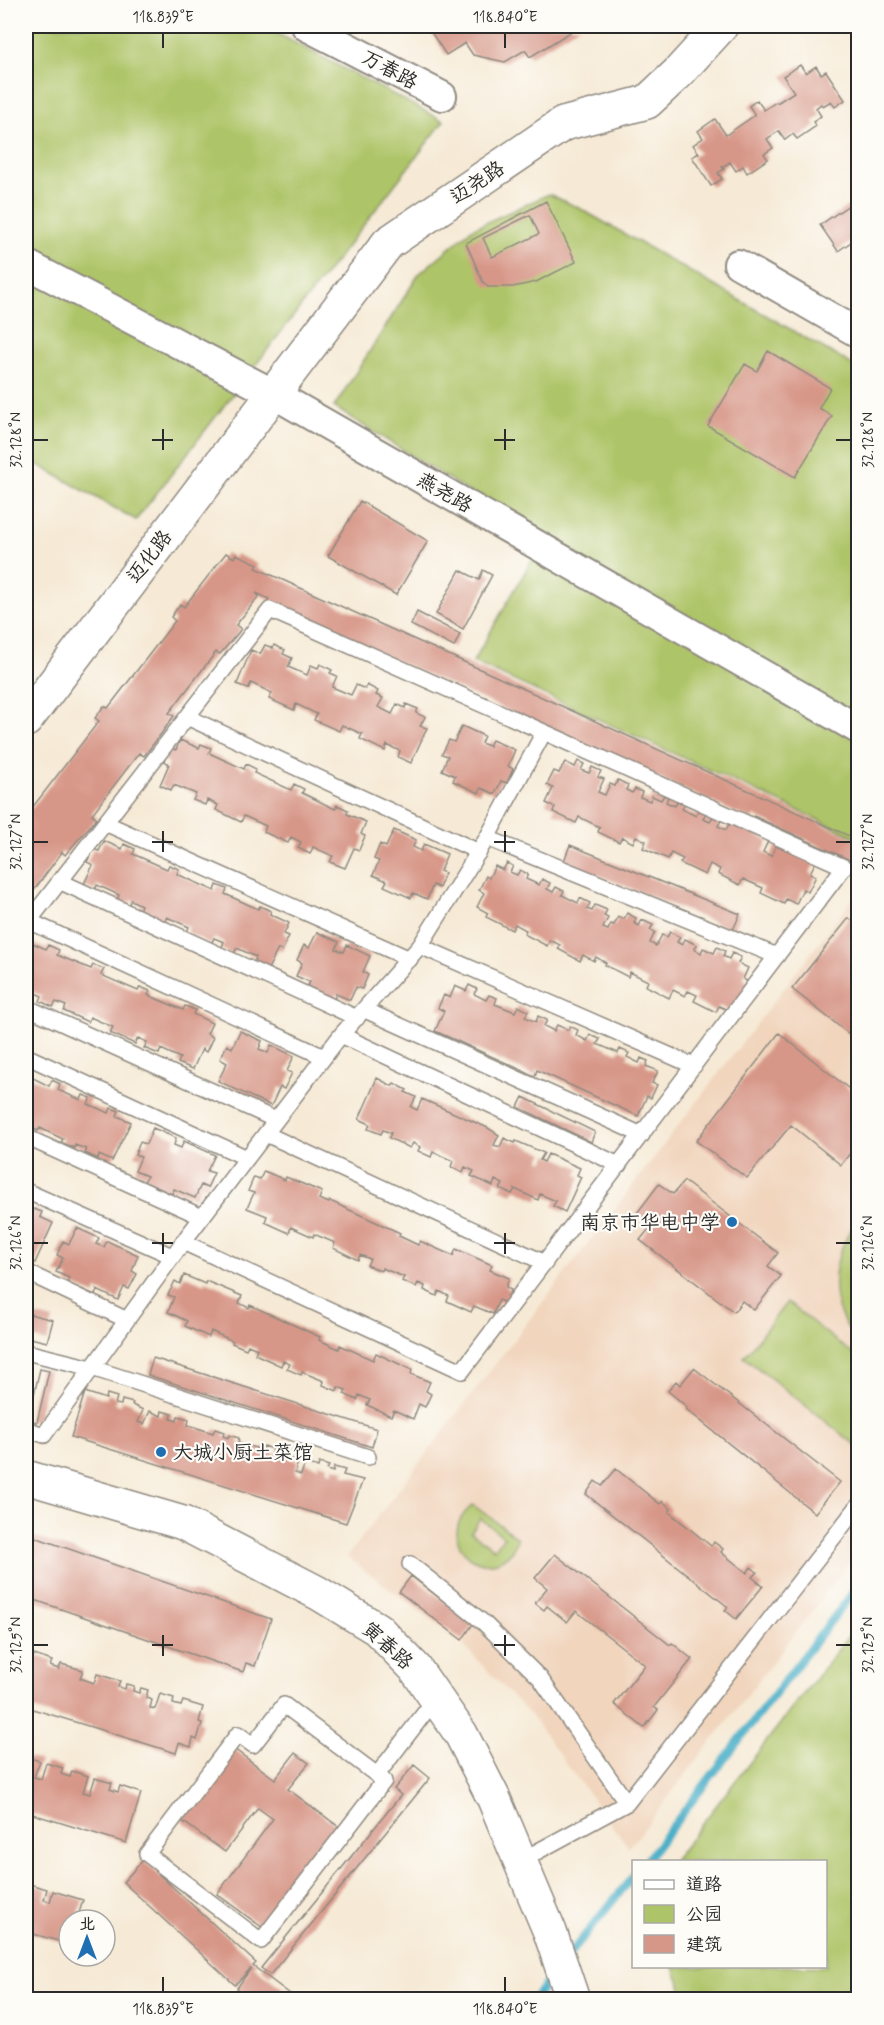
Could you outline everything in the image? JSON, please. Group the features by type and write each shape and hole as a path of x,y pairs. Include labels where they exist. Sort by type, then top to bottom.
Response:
{"street":[{"name":"迈尧路","path":"272,393 388,243 563,124 647,102 678,74 721,26"},
{"name":"万春路","path":"323,29 442,96"},
{"name":"燕尧路","path":"26,264 272,393 858,729"},
{"path":"738,264 858,333"},
{"name":"迈化路","path":"26,720 272,393"},
{"name":"寅春路","path":"26,1477 183,1523 318,1593 377,1629 415,1668 466,1743 494,1799 550,1932 573,2000"}],"lane":[{"path":"183,1242 462,1371 844,867 270,610 27,923 324,1057"},
{"path":"187,717 479,852"},
{"path":"26,1429 44,1436 172,1256 324,1057 420,946 488,838 544,732"},
{"path":"105,823 410,958"},
{"path":"488,838 777,956"},
{"path":"59,881 642,1134"},
{"path":"420,946 694,1066"},
{"path":"26,1007 276,1120"},
{"path":"341,1035 619,1165"},
{"path":"26,1056 248,1158"},
{"path":"266,1134 544,1263"},
{"path":"26,1137 202,1217"},
{"path":"26,1191 172,1256"},
{"path":"26,1272 127,1320"},
{"path":"26,1352 92,1368 368,1457"},
{"path":"520,1861 627,1803 858,1506"},
{"path":"410,1564 484,1623 540,1678 627,1803"},
{"path":"377,1775 436,1698"},
{"path":"284,1705 377,1775 384,1780 261,1941 147,1854 238,1734 253,1745 284,1705"}],"shaded area":[{"name":"南京市华电中学","path":"858,892 858,1552 629,1848 530,1715 460,1642 347,1557"}],"green space":[{"path":"26,26 263,26 444,121 136,520 26,458"},
{"path":"549,194 581,209 858,368 858,838 473,662 544,539 334,407 419,274 472,229"},
{"path":"858,1220 858,1341 847,1327 840,1312 835,1280 841,1249"},
{"path":"787,1302 858,1358 858,1447 744,1357"},
{"path":"473,1505 518,1538 508,1555 496,1562 482,1563 470,1557 461,1547 457,1534 460,1520","holes":["480,1518 504,1537 494,1549 471,1532"]},
{"path":"858,1624 858,1999 686,1999 674,1968 827,1968 827,1860 674,1860"}],"building":[{"path":"427,26 580,26 530,57 525,50 505,62 473,55 465,43 446,55"},
{"path":"800,65 806,73 816,66 821,74 826,71 845,100 835,107 831,101 816,108 821,116 813,122 816,126 797,139 793,134 785,140 779,131 767,139 773,148 764,154 768,159 747,173 743,166 736,171 730,162 722,167 724,169 718,173 722,179 711,186 692,157 699,153 693,145 703,138 698,131 715,119 726,135 755,115 749,106 757,100 764,110 794,92 783,76"},
{"path":"858,199 858,237 838,251 820,225"},
{"path":"546,201 576,262 536,282 513,287 488,287 483,282 466,243","holes":["530,215 539,234 492,257 483,238"]},
{"path":"768,351 830,388 819,408 832,416 795,477 708,426 745,364 757,371"},
{"path":"360,501 428,541 396,595 328,556"},
{"path":"226,553 234,558 236,554 258,564 256,568 858,840 858,859 854,857 852,861 754,816 752,820 267,603 269,599 256,593 259,596 236,625 241,629 220,654 216,652 169,713 174,716 161,734 144,756 139,753 92,814 97,818 65,855 62,852 26,901 26,809 28,806 31,809 39,799 99,721 95,718 104,706 108,708 175,621 171,617 180,604 184,607"},
{"path":"460,570 479,580 483,570 492,575 463,629 436,614"},
{"path":"417,612 460,634 454,647 411,625"},
{"path":"265,645 273,648 274,645 285,650 283,654 292,658 288,667 307,675 311,665 318,668 320,664 332,670 330,673 337,676 332,687 351,695 356,685 365,689 367,685 378,691 376,695 383,698 378,707 392,714 397,704 405,708 406,704 418,709 416,713 425,717 420,726 427,728 411,763 398,757 400,751 387,745 385,751 360,739 362,734 342,725 339,731 314,720 317,714 296,704 294,710 269,699 272,693 251,683 248,689 237,684 251,650 260,654"},
{"path":"462,726 484,736 481,743 489,746 492,740 515,750 508,766 513,769 507,783 501,781 495,794 481,788 479,793 453,781 455,776 442,770 448,756 442,754 449,740 454,742"},
{"path":"180,740 199,748 201,744 211,748 209,753 244,769 246,764 256,769 254,773 291,790 294,784 304,789 302,793 335,809 337,805 348,810 347,814 366,822 361,834 365,836 359,850 354,848 345,868 330,862 333,856 313,847 310,854 298,848 301,842 291,837 288,843 264,832 266,826 244,816 241,822 216,810 218,805 207,800 205,805 193,800 196,794 174,785 171,790 160,785 169,764 164,761 170,748 176,750"},
{"path":"578,761 584,764 581,770 589,773 592,767 601,771 598,777 604,779 598,792 605,795 610,784 615,786 618,780 628,785 626,790 632,793 635,789 642,792 640,797 650,801 652,796 661,800 664,795 668,797 666,802 675,806 677,802 684,805 682,809 696,816 699,809 706,812 703,819 710,822 713,816 721,820 718,826 726,830 729,824 748,832 750,826 756,835 768,841 763,852 771,856 776,846 780,848 783,842 816,861 810,873 816,876 808,892 803,889 796,904 786,899 784,904 761,893 763,888 743,879 740,885 718,874 720,869 710,864 705,875 680,863 683,859 671,853 668,859 643,848 646,841 636,836 633,843 622,837 619,842 598,832 600,827 579,817 576,823 553,812 555,807 546,803 553,788 547,785 554,771 559,773 565,762 575,767"},
{"path":"394,830 416,840 413,847 421,851 424,844 447,854 440,871 445,873 439,888 433,885 427,899 413,893 411,898 384,886 387,881 373,875 379,861 374,859 380,844 386,847"},
{"path":"104,841 122,849 124,844 135,849 133,854 167,869 169,865 179,869 177,874 215,891 217,885 227,889 225,894 258,909 260,906 271,911 270,914 289,923 284,934 289,936 282,951 278,949 268,969 254,963 256,957 237,948 233,955 221,949 224,942 214,938 211,944 187,932 189,927 167,917 164,922 139,911 141,905 131,900 128,906 117,901 119,895 97,885 95,891 83,886 93,865 87,862 93,849 99,851"},
{"path":"570,845 740,914 733,930 564,861"},
{"path":"507,863 513,866 510,872 517,875 520,870 528,874 526,879 539,885 542,879 550,883 547,889 553,892 556,887 564,891 562,895 578,903 580,898 590,903 587,909 592,911 595,905 607,910 604,916 608,918 603,928 608,930 618,917 624,919 627,913 636,918 634,923 639,926 642,920 653,925 650,930 655,932 650,943 656,946 662,935 667,937 670,932 680,937 677,942 682,945 685,939 697,945 694,949 701,953 703,948 714,953 717,947 725,951 723,956 729,959 732,953 741,957 738,963 748,968 743,979 751,983 730,1011 719,1006 716,1012 694,1001 697,995 688,991 685,996 673,990 669,998 646,986 648,981 630,972 628,977 605,965 606,963 596,957 594,961 583,955 580,961 558,949 560,945 550,940 547,946 524,934 526,930 515,924 512,930 486,917 488,913 477,907 484,893 479,890 486,876 489,878 495,866 503,870"},
{"path":"849,918 858,925 858,1041 792,989"},
{"path":"317,932 339,942 336,949 344,952 347,945 370,956 363,972 368,975 362,989 356,987 350,1000 336,994 334,999 307,987 310,982 296,976 302,963 297,960 304,945 309,948"},
{"path":"26,940 46,949 48,945 59,950 57,955 91,969 93,965 104,969 101,975 138,991 140,987 150,991 148,995 183,1010 185,1006 195,1010 193,1014 212,1023 207,1034 213,1037 206,1052 202,1049 193,1069 178,1063 180,1058 161,1049 159,1054 144,1048 147,1042 138,1038 135,1044 110,1033 113,1027 90,1017 88,1022 64,1011 66,1006 56,1002 53,1007 40,1001 42,996 26,989"},
{"path":"469,985 477,989 474,994 486,1000 489,995 497,998 495,1004 515,1012 518,1006 528,1011 525,1017 536,1022 538,1016 547,1020 544,1026 554,1031 557,1025 568,1030 570,1026 578,1030 576,1035 587,1041 590,1035 600,1039 597,1044 618,1053 620,1049 629,1053 627,1057 639,1063 641,1058 648,1061 646,1066 658,1071 652,1083 657,1085 651,1098 647,1096 638,1116 537,1070 535,1076 435,1031 444,1011 438,1008 444,995 450,998 455,986 466,991"},
{"path":"240,1031 262,1041 259,1049 268,1053 271,1045 294,1056 287,1071 292,1073 284,1089 280,1087 271,1106 218,1081 227,1063 220,1059 227,1045 232,1048"},
{"path":"779,1033 858,1096 858,1143 841,1165 791,1125 747,1178 696,1141"},
{"path":"26,1068 32,1071 29,1076 49,1086 52,1080 60,1084 58,1090 81,1100 83,1095 91,1098 88,1104 109,1113 111,1108 119,1111 117,1116 131,1122 112,1161 99,1155 98,1159 85,1153 86,1149 75,1145 74,1148 61,1142 63,1139 40,1128 38,1131 26,1125"},
{"path":"377,1078 392,1086 394,1083 416,1097 411,1107 417,1110 422,1099 488,1128 499,1135 494,1145 500,1147 504,1138 515,1143 516,1141 544,1153 540,1160 544,1162 548,1154 580,1168 577,1175 581,1177 565,1212 553,1206 556,1201 540,1194 538,1200 515,1189 512,1194 500,1189 503,1184 495,1180 493,1186 471,1176 474,1171 465,1167 463,1172 451,1167 453,1161 433,1152 431,1157 418,1151 420,1147 413,1143 410,1148 389,1138 391,1133 383,1130 381,1134 368,1129 370,1124 359,1119"},
{"path":"523,1097 595,1132 591,1142 518,1107"},
{"path":"153,1128 176,1138 174,1145 181,1148 184,1141 215,1155 207,1171 214,1173 207,1188 201,1185 195,1198 174,1189 172,1194 144,1182 147,1176 135,1171 141,1157 135,1155 140,1142 146,1144"},
{"path":"264,1171 285,1180 286,1177 322,1192 319,1199 329,1203 330,1201 400,1233 399,1236 418,1245 420,1241 453,1256 456,1249 492,1265 490,1270 509,1278 506,1287 511,1290 505,1303 499,1300 493,1314 474,1306 471,1312 447,1301 449,1296 439,1291 437,1296 424,1290 425,1286 418,1283 416,1287 402,1281 404,1277 367,1265 370,1259 360,1255 358,1260 333,1248 335,1243 314,1234 313,1237 291,1227 289,1233 265,1222 267,1216 247,1208 254,1193 248,1191 254,1177 260,1179"},
{"path":"684,1181 778,1253 768,1266 781,1276 754,1310 742,1301 734,1312 640,1240 652,1225 637,1213 659,1184 673,1194"},
{"path":"34,1209 42,1212 40,1217 53,1223 35,1263 26,1258 26,1212 32,1214"},
{"path":"77,1228 99,1238 96,1244 104,1247 107,1241 138,1255 132,1271 137,1274 129,1289 124,1287 118,1300 97,1290 95,1295 67,1283 69,1278 56,1272 63,1258 57,1255 63,1241 69,1244"},
{"path":"184,1275 205,1284 206,1281 242,1296 239,1303 249,1308 250,1305 320,1337 319,1340 339,1349 340,1345 373,1360 376,1353 412,1370 411,1374 430,1382 426,1391 431,1394 425,1407 419,1404 413,1419 394,1410 391,1416 367,1405 370,1400 359,1395 357,1400 344,1394 346,1390 338,1387 337,1391 323,1385 324,1381 287,1369 290,1364 283,1361 281,1366 255,1354 257,1349 248,1345 246,1349 211,1331 209,1337 185,1326 187,1321 168,1312 174,1297 168,1295 175,1281 180,1284"},
{"path":"26,1313 53,1320 47,1342 26,1337"},
{"path":"153,1358 377,1429 372,1447 148,1375"},
{"path":"694,1368 840,1482 815,1513 686,1409 687,1407 668,1391 676,1381 680,1385"},
{"path":"40,1369 49,1371 37,1422 28,1420"},
{"path":"85,1392 106,1399 107,1394 117,1397 115,1404 121,1405 122,1400 133,1403 132,1405 143,1410 138,1422 144,1424 150,1411 161,1416 162,1411 172,1414 171,1419 177,1421 178,1416 189,1419 188,1425 213,1433 215,1429 224,1432 223,1436 228,1438 229,1435 239,1438 238,1443 263,1450 264,1446 273,1449 272,1453 279,1455 280,1450 291,1453 289,1458 298,1461 295,1473 301,1475 305,1463 318,1467 319,1463 329,1466 327,1470 333,1472 334,1467 345,1470 343,1475 363,1480 346,1523 71,1437"},
{"path":"616,1469 660,1504 663,1501 671,1509 669,1512 711,1546 714,1542 723,1549 721,1552 747,1573 751,1567 757,1572 752,1577 763,1586 736,1619 725,1610 728,1607 586,1494 595,1481 602,1486"},
{"path":"26,1534 271,1619 255,1666 246,1663 243,1672 26,1597"},
{"path":"555,1554 670,1645 672,1643 692,1659 654,1707 658,1710 644,1728 614,1704 645,1665 576,1611 567,1622 547,1606 544,1610 535,1603 547,1588 535,1578"},
{"path":"411,1576 473,1624 462,1640 399,1592"},
{"path":"31,1654 52,1661 50,1666 59,1669 61,1664 83,1670 80,1678 94,1683 97,1674 120,1681 118,1687 125,1689 126,1684 134,1686 133,1691 139,1693 141,1688 148,1690 146,1698 152,1700 150,1708 155,1709 160,1694 174,1698 173,1704 181,1706 183,1701 203,1707 199,1722 202,1723 197,1740 193,1738 191,1747 179,1743 176,1753 26,1707 26,1660 29,1661"},
{"path":"234,1749 275,1779 295,1753 309,1763 288,1789 339,1827 263,1928 217,1894 273,1819 258,1808 225,1852 181,1820"},
{"path":"26,1757 40,1761 34,1777 41,1779 46,1763 63,1768 61,1774 70,1777 72,1771 88,1776 83,1792 90,1794 95,1778 112,1783 110,1789 118,1792 120,1786 141,1793 126,1843 26,1812"},
{"path":"414,1765 430,1778 270,1975 261,1968 401,1795 394,1789"},
{"path":"143,1860 256,1963 253,1966 298,2000 252,2000 237,1988 251,1968 235,1985 123,1882"},
{"path":"26,1883 47,1889 44,1900 50,1902 53,1891 83,1900 81,1908 57,1908 57,1941 26,1932"}],"waterway":[{"path":"647,1860 858,1586"},
{"path":"568,1956 632,1877"},
{"path":"533,2000 555,1973"}],"place":[{"name":"南京市华电中学","path":"732,1222"},
{"name":"大城小厨土菜馆","path":"161,1452"}]}
